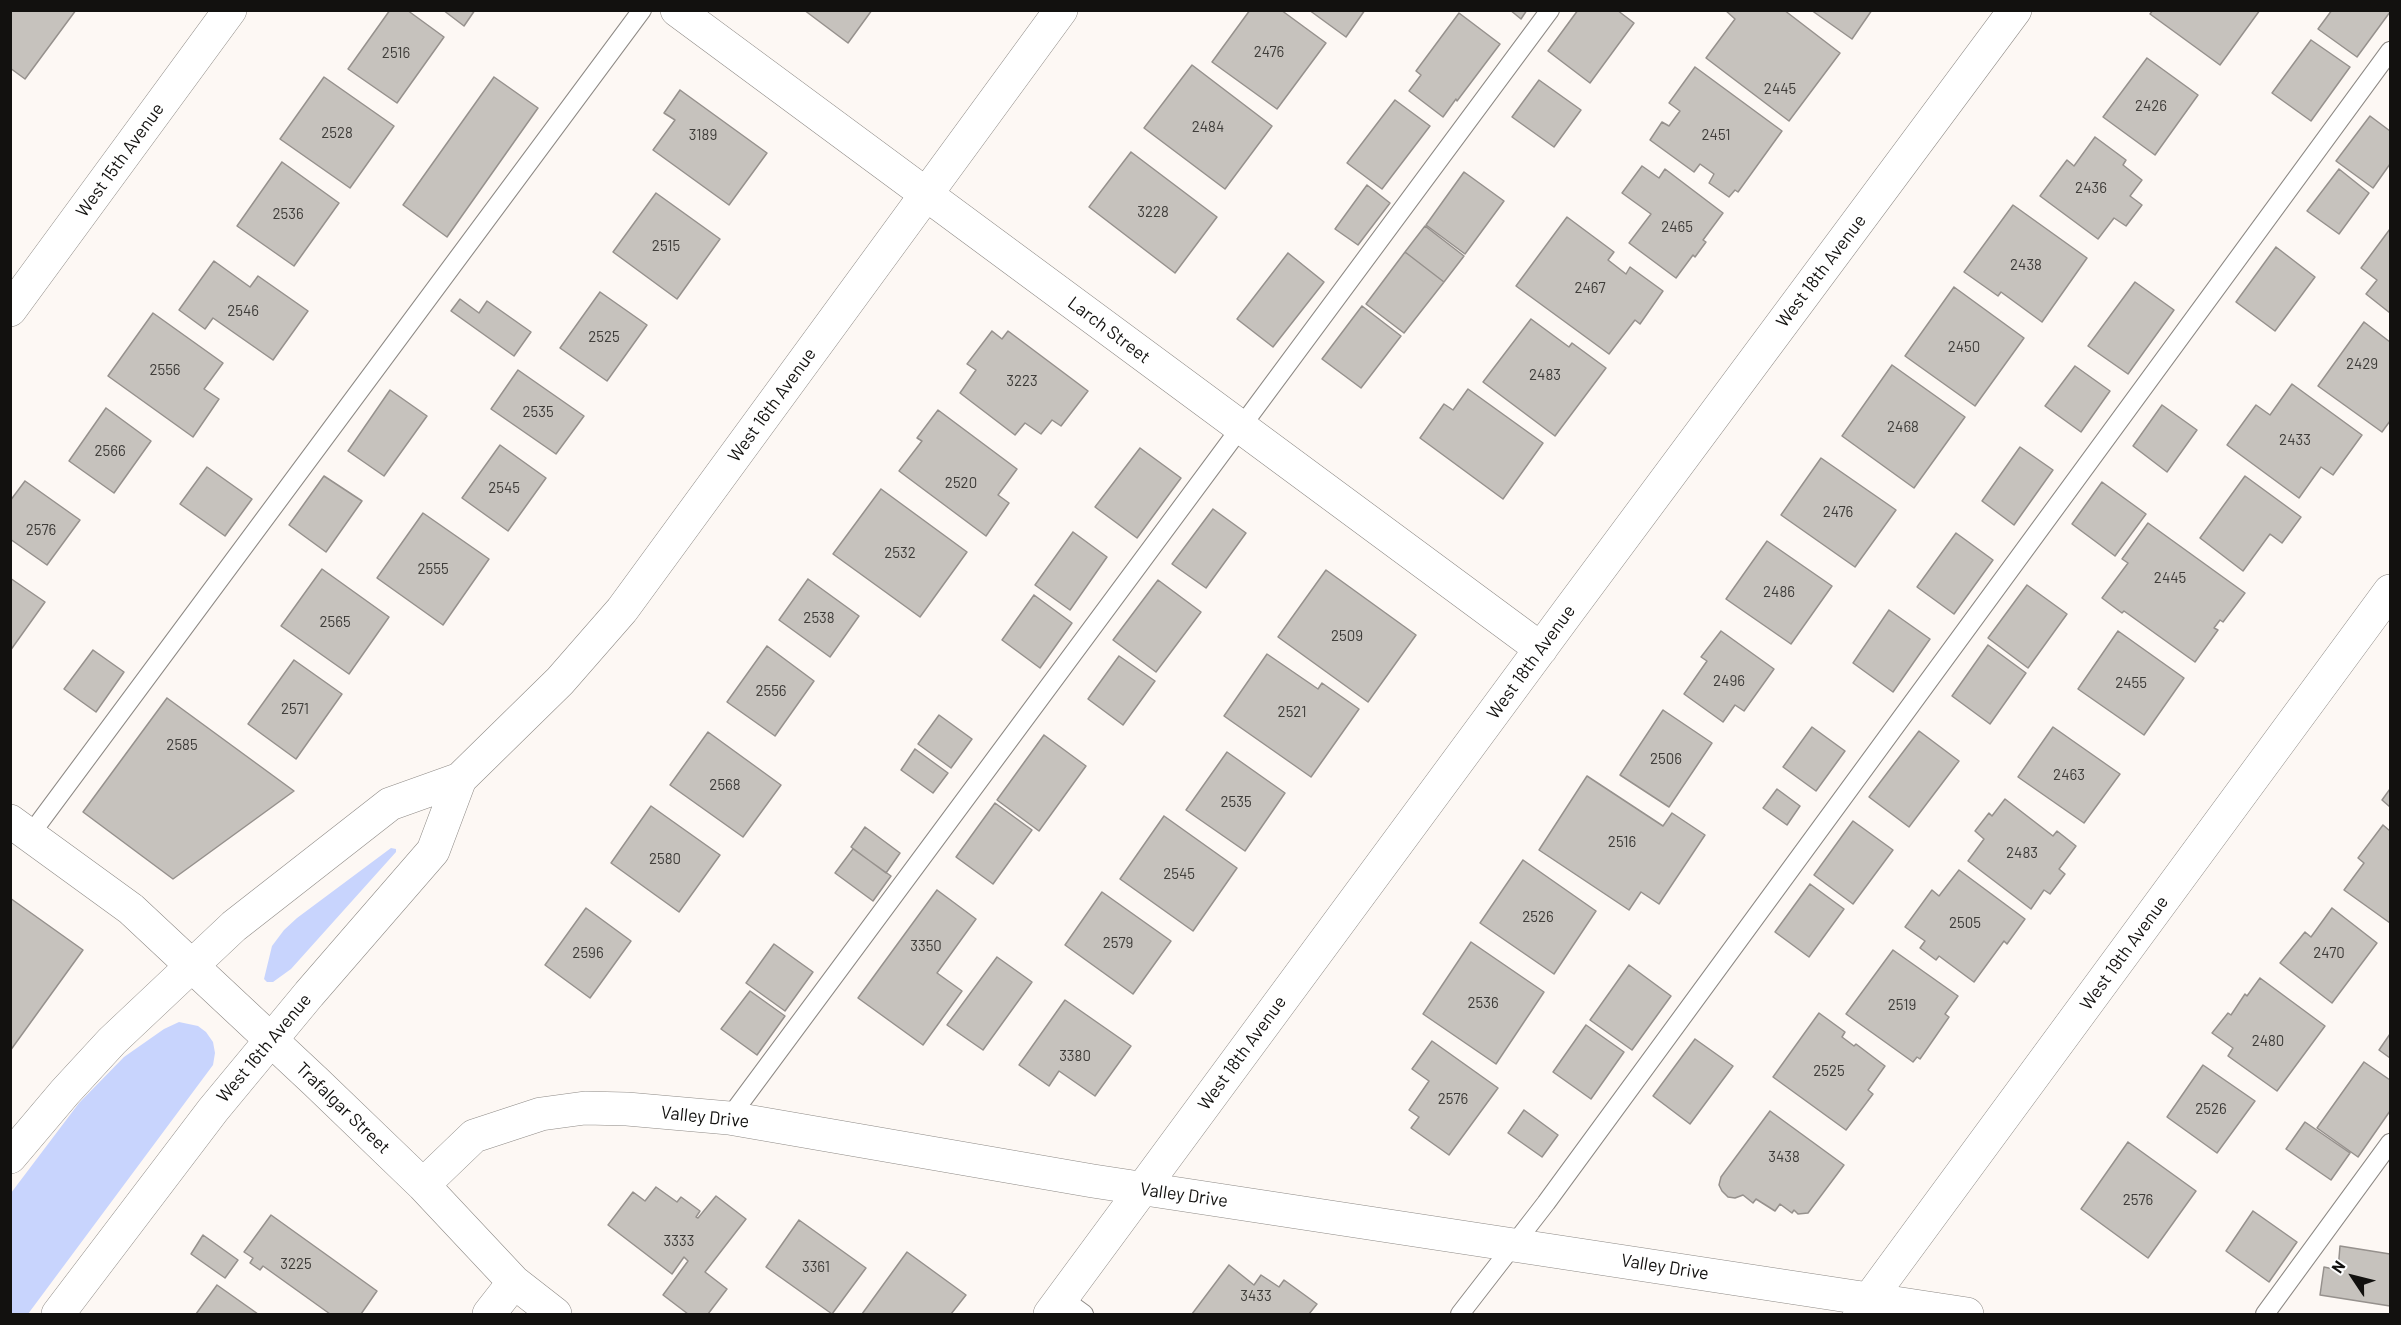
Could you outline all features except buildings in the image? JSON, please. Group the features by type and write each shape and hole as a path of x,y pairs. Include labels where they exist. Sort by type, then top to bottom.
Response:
{"street":[{"name":"West 15th Avenue","path":"10,310 230,10"},
{"name":"Larch Street","path":"677,10 1541,649"},
{"name":"West 16th Avenue","path":"10,1157 112,1041 234,926 390,804 460,779 560,681 622,610 1061,10"},
{"name":"West 18th Avenue","path":"1065,1309 1142,1188 2015,10"},
{"name":"West 19th Avenue","path":"1864,1307 2391,591"},
{"name":"West 16th Avenue","path":"58,1314 213,1110 433,851 460,779"},
{"name":"Trafalgar Street","path":"20,828 131,909 423,1185 514,1282 555,1314"},
{"name":"Valley Drive","path":"423,1185 474,1136 541,1114 585,1108 627,1109 729,1118 1142,1188 1515,1244 1864,1307 1967,1314"},
{"path":"489,1314 514,1282"}],"lane":[{"path":"20,828 642,10"},
{"path":"729,1118 1550,10"},
{"path":"1460,1314 1515,1244 2391,51"},
{"path":"2265,1314 2391,1143"}],"shaded area":[{"path":"391,848 396,849 396,852 291,969 273,982 267,982 264,979 272,946 284,930"},
{"path":"179,1022 198,1026 206,1032 213,1042 215,1053 213,1065 28,1314 11,1314 11,1193 79,1103 124,1057 164,1029"}]}
